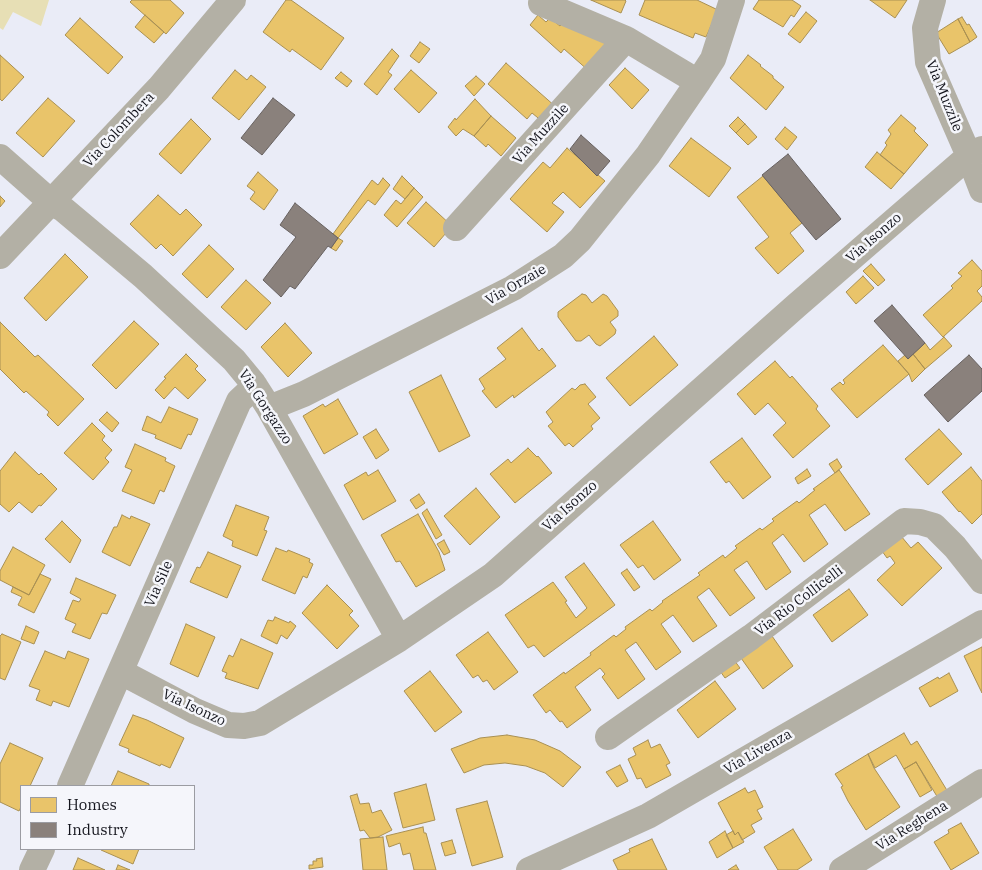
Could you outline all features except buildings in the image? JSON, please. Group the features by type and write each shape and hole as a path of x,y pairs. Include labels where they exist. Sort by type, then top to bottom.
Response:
{"street":[{"name":"Via Colombera","path":"0,256 159,88 233,0"},
{"path":"541,3 626,39 698,82 713,59 732,0"},
{"name":"Via Muzzile","path":"934,0 924,28 928,62 976,152 982,190"},
{"name":"Via Muzzile","path":"456,228 626,39"},
{"name":"Via Orzaie","path":"269,408 304,394 513,288 563,256 580,240 648,156 698,82"},
{"name":"Via Isonzo","path":"121,672 195,711 228,725 244,726 260,723 399,639 492,575 789,312 976,152"},
{"name":"Via Gorgazzo","path":"0,157 51,202 63,209 143,276 234,360 255,386 269,408 399,639"},
{"name":"Via Sile","path":"70,785 239,401 255,386"},
{"name":"Via Rio Collicelli","path":"608,737 751,637 904,521 920,522 934,526 955,547 982,581"},
{"name":"Via Livenza","path":"528,870 648,816 982,623"},
{"name":"Via Reghena","path":"842,870 982,782"},
{"path":"32,870 42,850"}],"shaded area":[{"path":"0,0 49,0 41,26 13,12 3,30 0,28"}]}
